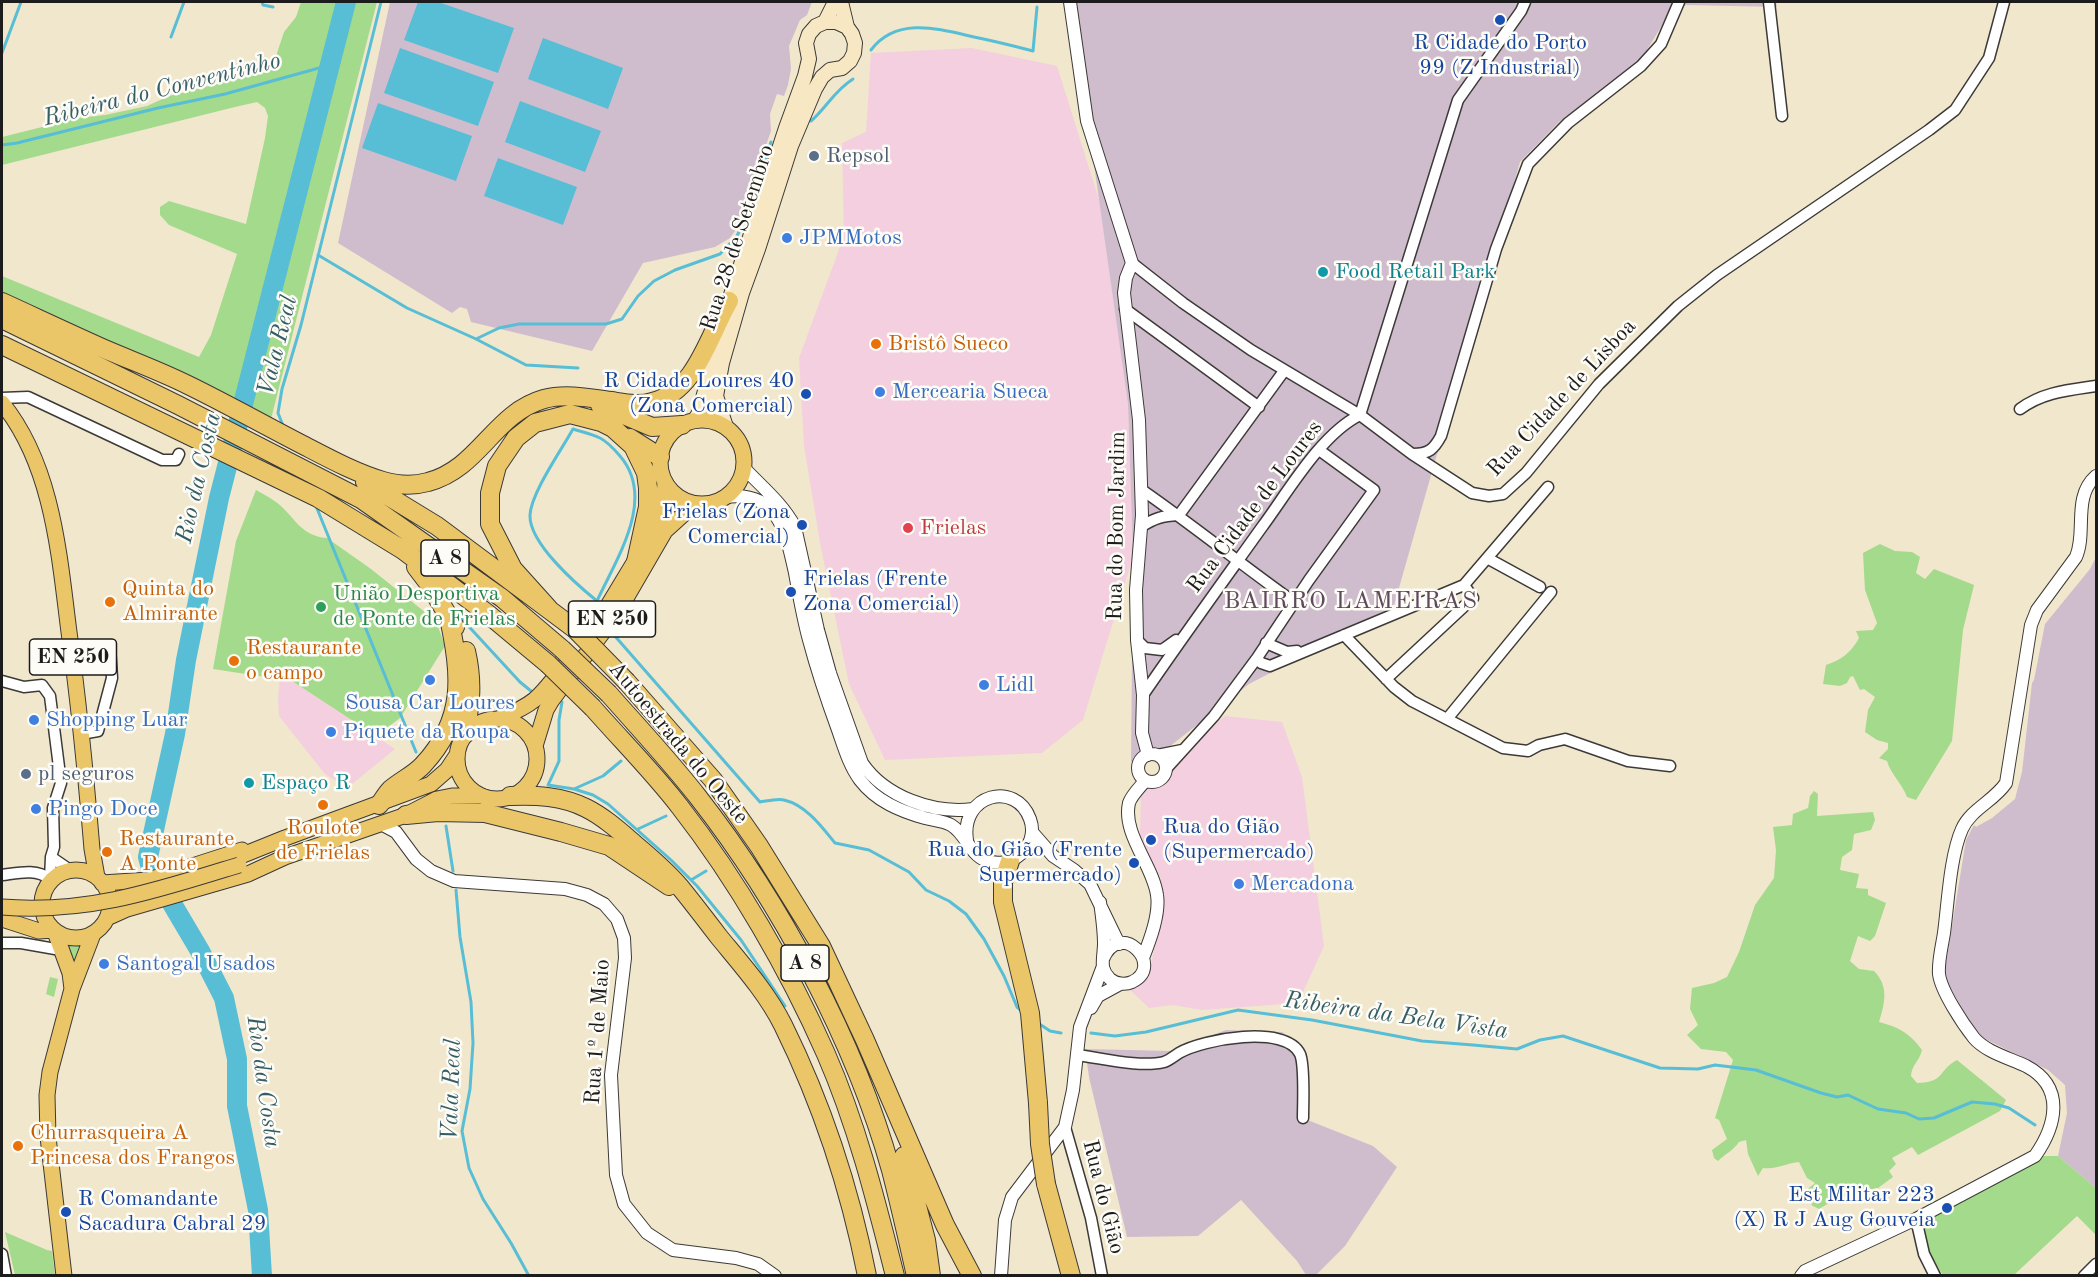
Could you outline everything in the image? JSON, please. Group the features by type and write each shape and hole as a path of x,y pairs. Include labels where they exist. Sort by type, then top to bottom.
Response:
{"highway":[{"path":"2,302 187,384 345,466 384,482 404,485 426,483 446,476 462,466 505,421 522,408 544,399 565,396 638,404 653,402 677,390 698,366 716,322 729,301"},
{"name":"Autoestrada do Oeste","path":"2,319 178,405 361,499 502,598 609,694 704,805 742,857 782,919 806,964 871,1108 890,1169 916,1275"},
{"name":"Autoestrada do Oeste","path":"2,345 318,498 403,550 488,614 548,664 593,708 680,807 728,875 796,992 827,1055 849,1115 869,1175 895,1275"},
{"path":"585,398 652,427 688,423"},
{"path":"549,609 513,569 490,525 490,493 497,466 516,438 535,423 570,414 601,422 660,457"},
{"path":"613,428 633,447 646,473 648,507 636,562"},
{"path":"345,466 368,484 437,526 575,630 627,682 713,780 759,846 821,946 945,1225 971,1275"},
{"path":"403,550 429,584 465,643 472,685 471,704 464,735"},
{"path":"379,805 390,790 422,767 450,727 456,706 458,660 449,618"},
{"path":"510,796 544,796 563,799 586,807 613,825 646,853 679,886 762,991 782,1024 809,1084 835,1153 858,1227 867,1275"},
{"path":"406,815 438,812 485,813 609,846 690,901"},
{"path":"1017,857 1003,882 1003,902 1020,964 1030,1013 1040,1144 1046,1184 1071,1275"},
{"path":"875,1065 906,1161 926,1240 931,1275"}],"main road":[{"name":"Rua 28 de Setembro","path":"688,423 699,414 729,301 786,128 806,76 809,59 806,43 809,34 816,26 825,22 835,2"},
{"name":"Rua 28 de Setembro","path":"726,427 716,396 730,333 796,133 822,76 830,70 842,68 850,62 854,53 855,43 847,27 841,2"},
{"path":"825,22 836,22 847,27"},
{"path":"809,59 819,68 830,70"},
{"name":"EN 250","path":"2,403 33,453 50,507 61,566 92,849"},
{"path":"660,457 671,434 688,423 705,420 726,427 741,445 744,456 741,479 726,497"},
{"name":"EN 250","path":"464,735 474,726 486,720 500,718 523,709 540,695 593,629 658,523 663,508 665,483 660,471 660,457"},
{"path":"665,483 682,500 704,504"},
{"name":"EN 250","path":"510,796 521,790 533,776 537,758 535,746 546,710 618,612 665,531 686,512 726,497"},
{"path":"500,718 522,727 535,746"},
{"path":"2,907 61,908 123,899 236,862 285,838 431,784 447,770 457,755 464,735"},
{"path":"457,755 458,768 463,780 482,796"},
{"path":"107,918 127,909 248,874 285,857 406,815 437,800 452,796 492,798 510,796"},
{"path":"75,870 89,872 100,880 149,880 260,843 285,838"},
{"path":"72,988 70,973 54,931 46,922 41,903 48,882 60,874 89,863 92,849"},
{"path":"2,919 39,931 54,931 72,938 83,938 93,934 107,918 110,900 100,880 92,849"},
{"path":"2,901 61,902 122,892 236,862 285,857"},
{"path":"64,1275 48,1137 47,1095 50,1072 72,988 93,934"}],"street":[{"path":"1070,2 1087,121 1132,263"},
{"path":"1360,416 1458,100 1525,2"},
{"path":"1412,454 1423,454 1434,449 1442,436 1496,249 1528,164 1568,123 1641,66 1661,44 1679,2"},
{"path":"1769,2 1782,116"},
{"name":"Rua Cidade de Lisboa","path":"1132,263 1183,303 1284,371 1360,416 1412,454 1472,493 1489,496 1503,494 1526,473 1599,384 1678,306 1717,275 1955,110 1989,58 2004,2"},
{"name":"Rua do Bom Jardim","path":"1132,263 1126,278 1124,293 1139,420 1142,490 1136,590 1137,640 1143,695 1142,733 1153,755 1164,761 1166,769"},
{"path":"1125,309 1259,407"},
{"path":"1179,515 1284,371"},
{"path":"2020,409 2031,401 2050,393 2097,387"},
{"path":"2,398 28,397 162,460 176,460 179,454"},
{"name":"Rua Cidade de Loures","path":"1188,630 1318,450 1348,421 1360,416"},
{"path":"1143,958 1158,911 1158,896 1151,870 1136,846 1130,825 1129,803 1145,781 1155,783 1163,778 1166,769 1214,716 1374,490 1318,450"},
{"path":"744,468 788,513 795,527 821,641 836,693 862,763 870,776 897,795 949,810 973,809"},
{"path":"1801,1275 1805,1271 1916,1219 2035,1156 2052,1126 2054,1110 2051,1094 2043,1079 2029,1068 1983,1046 1974,1038 1941,982 1940,964 1955,856 1961,832 1971,815 1994,798 2006,783 2031,625 2037,610 2076,557 2080,547 2083,499 2097,476"},
{"path":"1257,658 1270,666 1464,585 1548,487"},
{"path":"1142,490 1179,515 1237,562 1294,602"},
{"path":"726,497 738,495 759,500 773,512 785,532 808,638 848,757 860,779 885,802 905,813 951,825 984,860 997,863 1017,857 1053,856"},
{"path":"1141,527 1151,519 1179,515"},
{"path":"1447,719 1546,589 1487,558"},
{"path":"1386,679 1473,598 1464,585"},
{"path":"1137,640 1145,648 1162,650 1188,630"},
{"path":"1143,695 1188,630"},
{"path":"1344,635 1386,679 1412,701 1503,748 1528,751 1565,739 1629,761 1670,766"},
{"path":"1266,643 1287,652 1305,651"},
{"path":"81,734 98,731 112,678 110,647"},
{"path":"2,681 24,687 42,685 50,696 61,783 53,808 54,847 48,882"},
{"path":"1153,755 1182,750"},
{"name":"Rua do Bom Jardim","path":"1145,781 1139,774 1138,765 1140,760 1153,755"},
{"path":"967,840 965,829 967,818 981,801 992,797 1014,800 1027,812 1031,820 1032,832 1029,843 1017,857"},
{"name":"Rua 1º de Maio","path":"381,824 396,832 416,859 431,871 454,880 554,888 587,894 604,904 617,919 624,938 625,958 611,1075 616,1175 624,1204 647,1233 673,1250 736,1258 758,1264 775,1275"},
{"path":"1032,832 1053,856 1074,870 1089,884 1100,902 1124,944 1140,951 1144,965 1139,977 1126,984 1120,984 1108,978 1103,963 1104,943 1100,902"},
{"path":"51,857 75,870"},
{"path":"2,875 43,873 48,882"},
{"path":"1001,1275 1005,1220 1012,1197 1065,1127 1080,1027 1103,963 1110,948 1124,944 1153,926"},
{"path":"2,943 21,943 61,950"},
{"path":"1080,1027 1098,996 1120,984"},
{"path":"1077,1055 1147,1063 1166,1061 1179,1053 1228,1038 1254,1037 1282,1040 1294,1047 1301,1057 1303,1118"},
{"name":"Rua do Gião","path":"1065,1127 1091,1218 1102,1275"},
{"path":"1916,1219 1924,1254 1935,1275"},
{"path":"2,1254 6,1275"},
{"path":"2084,1275 2097,1263"}],"shaded area":[{"path":"390,2 812,2 807,15 800,20 789,46 791,69 788,85 784,96 777,94 770,114 771,131 737,228 730,238 715,247 643,263 592,351 471,322 467,309 460,307 452,313 338,243"},
{"path":"1071,2 1776,2 1777,7 1686,5 1667,17 1639,63 1559,122 1520,162 1393,609 1249,684 1169,747 1131,762 1133,557 1128,404"},
{"path":"972,48 1057,66 1100,203 1128,404 1133,557 1083,720 1042,753 885,760 849,684 821,548 804,446 799,358 844,236 842,143 866,132 871,53"},
{"path":"2096,557 2096,1188 2058,1156 2067,1113 2065,1085 2048,1070 1985,1039 1974,1030 1948,984 1945,969 1966,840 1974,825 1976,827 1992,818 2015,799 2022,772 2032,683 2045,624 2090,569"},
{"path":"280,679 292,681 395,749 347,788 325,774 279,716"},
{"path":"1225,716 1282,722 1302,777 1324,946 1298,1003 1202,1010 1173,1005 1149,1008 1130,990 1145,980 1151,964 1157,935 1161,879 1140,839 1141,787"},
{"path":"1226,1030 1282,1032 1300,1043 1300,1117 1373,1146 1397,1167 1345,1246 1316,1275 1306,1275 1297,1261 1241,1200 1198,1236 1127,1237 1089,1077 1085,1049 1172,1051"}],"green space":[{"path":"301,2 377,2 271,419 2,299 2,276 199,357 211,335 237,254 169,225 160,215 160,207 169,201 246,224 265,138 268,116 265,108 257,102 2,165 2,137 78,118 147,106 169,96 266,72 274,62 284,32 296,17"},
{"name":"União Desportiva de Ponte de Frielas","path":"256,490 280,505 303,529 327,538 371,569 436,621 445,646 400,718 376,736 292,681 213,669 236,541"},
{"path":"1880,544 1895,551 1912,552 1920,557 1916,573 1925,579 1934,569 1974,585 1963,630 1952,741 1916,800 1907,797 1887,761 1879,758 1888,749 1888,743 1877,740 1865,732 1868,710 1875,697 1864,689 1860,690 1853,676 1847,683 1840,686 1823,684 1826,665 1841,658 1853,648 1859,638 1856,631 1873,630 1877,623 1865,590 1863,553"},
{"path":"1814,791 1818,794 1817,816 1873,812 1875,820 1871,830 1854,834 1852,850 1842,857 1840,870 1859,874 1856,888 1868,889 1868,895 1886,903 1875,936 1870,941 1858,936 1850,961 1859,969 1874,971 1882,983 1884,1001 1879,1022 1903,1032 1922,1050 1912,1069 1911,1076 1917,1083 1933,1081 1957,1060 2006,1100 2000,1111 1918,1155 1912,1147 1892,1158 1896,1164 1889,1171 1893,1177 1878,1188 1839,1197 1819,1209 1811,1205 1816,1199 1805,1191 1815,1183 1807,1178 1799,1162 1763,1168 1758,1176 1748,1154 1746,1140 1739,1142 1718,1161 1714,1158 1712,1150 1727,1139 1719,1120 1715,1118 1733,1060 1726,1052 1701,1049 1687,1035 1698,1025 1690,1009 1692,988 1714,983 1727,977 1739,952 1755,905 1774,878 1776,850 1773,827 1792,825 1793,814 1808,808 1810,796"},
{"path":"61,941 82,943 73,968"},
{"path":"50,977 58,979 54,997 46,994"},
{"path":"2041,1156 2058,1156 2096,1188 2096,1235 2077,1216 2014,1275 1943,1275 1925,1242 1923,1219"},
{"path":"5,1232 52,1251 55,1275 15,1275"}],"water":[{"path":"418,2 438,2 514,28 498,73 404,40"},
{"path":"543,38 623,68 608,109 528,79"},
{"path":"400,48 494,82 478,126 384,93"},
{"path":"520,101 601,131 585,172 505,142"},
{"path":"378,103 472,136 456,181 362,148"},
{"path":"498,158 577,187 563,225 484,196"}],"waterway":[{"path":"2,53 21,2"},
{"path":"171,37 184,2"},
{"path":"262,2 263,5 273,7"},
{"name":"Rio da Costa","path":"262,1276 258,1210 237,1106 237,1059 224,998 200,951 151,868 148,857 175,734 186,660 219,498 346,2"},
{"name":"Vala Real","path":"284,428 278,413 282,389 301,325 381,2"},
{"path":"871,50 881,39 893,32 919,28 947,31 1033,51 1037,7"},
{"name":"Ribeira do Conventinho","path":"2,145 225,94 330,65"},
{"path":"811,121 853,79"},
{"path":"476,339 499,328 519,324 606,324 622,319 638,296 654,281 675,270 720,254 737,236 744,221 771,142"},
{"name":"Ribeira da Bela Vista","path":"318,255 407,308 476,339 526,365 578,368"},
{"name":"Ribeira da Bela Vista","path":"573,429 597,437 611,446 630,473 635,491 630,529 597,601 566,574 545,550 537,538 530,515 541,483 573,429"},
{"name":"Vala Real","path":"316,506 416,752"},
{"path":"463,613 460,617 531,691"},
{"name":"Ribeira da Bela Vista","path":"614,635 760,802 782,799 792,803 813,817 835,843 869,850 909,872 926,890 949,901 966,914 984,939 1004,976 1017,1007 1023,1012"},
{"path":"562,702 559,720 559,761 548,785 593,795 608,804 671,860 697,886 741,940 785,1006"},
{"path":"574,789 603,776 621,761"},
{"path":"638,829 666,816"},
{"name":"Vala Real","path":"446,826 453,871"},
{"path":"691,880 706,871"},
{"name":"Vala Real","path":"456,890 460,937 471,1002 473,1043 470,1089 462,1131 469,1168 483,1199 529,1276"},
{"name":"Ribeira da Bela Vista","path":"1091,1033 1115,1036 1146,1032 1238,1010 1312,1020 1422,1041 1517,1049 1540,1040 1563,1036 1660,1068 1698,1069 1715,1065 1756,1070 1821,1093 1837,1097 1848,1095 1878,1109 1906,1113 1919,1119 1934,1118 1972,1102 2009,1108 2035,1125"},
{"name":"Ribeira da Bela Vista","path":"1038,1023 1050,1031 1061,1033"}],"place":[{"name":"R Cidade do Porto 99 (Z Industrial)","path":"1500,20"},
{"name":"Repsol","path":"814,156"},
{"name":"JPMMotos","path":"787,238"},
{"name":"Food Retail Park","path":"1323,272"},
{"name":"Bristô Sueco","path":"876,344"},
{"name":"Mercearia Sueca","path":"880,392"},
{"name":"R Cidade Loures 40 (Zona Comercial)","path":"806,394"},
{"name":"Frielas (Zona Comercial)","path":"802,525"},
{"name":"Frielas","path":"908,528"},
{"name":"Frielas (Frente Zona Comercial)","path":"791,592"},
{"name":"Quinta do Almirante","path":"110,602"},
{"name":"União Desportiva de Ponte de Frielas","path":"321,607"},
{"name":"Restaurante o campo","path":"234,661"},
{"name":"Sousa Car Loures","path":"430,680"},
{"name":"Lidl","path":"984,685"},
{"name":"Shopping Luar","path":"34,720"},
{"name":"Piquete da Roupa","path":"331,732"},
{"name":"pl seguros","path":"26,774"},
{"name":"Espaço R","path":"249,783"},
{"name":"Roulote de Frielas","path":"323,805"},
{"name":"Pingo Doce","path":"36,809"},
{"name":"Rua do Gião (Supermercado)","path":"1151,840"},
{"name":"Restaurante A Ponte","path":"107,852"},
{"name":"Rua do Gião (Frente Supermercado)","path":"1134,863"},
{"name":"Mercadona","path":"1239,884"},
{"name":"Santogal Usados","path":"104,964"},
{"name":"Churrasqueira A Princesa dos Frangos","path":"18,1146"},
{"name":"Est Militar 223 (X) R J Aug Gouveia","path":"1947,1208"},
{"name":"R Comandante Sacadura Cabral 29","path":"66,1212"}],"district":[{"name":"BAIRRO LAMEIRAS","path":"1351,602"}]}
